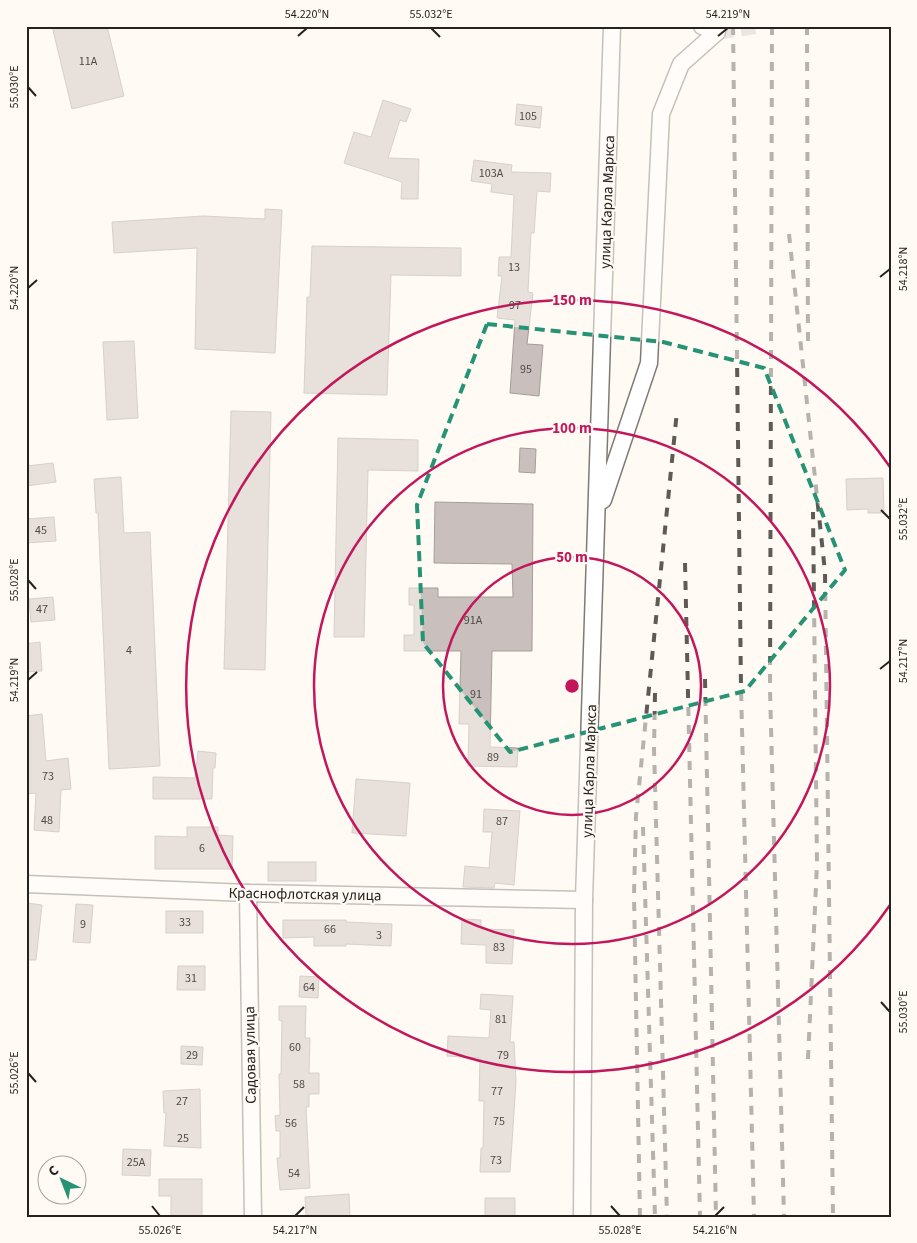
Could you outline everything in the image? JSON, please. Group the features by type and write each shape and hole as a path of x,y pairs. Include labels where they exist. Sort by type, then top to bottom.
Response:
{"street":[{"name":"улица Карла Маркса","path":"582,1217 584,900 612,26"},
{"path":"597,516 649,362 661,114 681,64 717,32 702,26"},
{"name":"Краснофлотская улица","path":"26,884 248,894 584,900"},
{"name":"Садовая улица","path":"248,894 253,1217"}],"highlighted area":[{"path":"487,324 663,342 764,368 845,570 745,691 510,752 423,643 417,505"}],"building":[{"path":"52,26 107,26 124,96 72,109"},
{"path":"383,100 411,109 406,122 400,120 388,158 419,159 418,199 401,199 402,182 344,163 354,132 371,137"},
{"path":"517,104 542,107 540,128 515,125"},
{"path":"474,160 512,165 511,172 551,173 550,192 537,191 534,233 531,233 528,292 533,293 527,344 543,345 539,396 510,393 515,320 497,318 502,276 498,276 499,257 511,257 514,195 491,192 492,184 471,181"},
{"path":"265,209 282,210 275,353 195,349 197,248 114,253 112,222 203,216 265,219"},
{"path":"312,246 461,248 461,276 391,275 387,395 304,393 307,297 310,297"},
{"path":"134,341 138,418 107,420 103,342"},
{"path":"231,411 271,412 265,670 224,669"},
{"path":"338,438 418,440 418,471 368,470 364,637 334,637"},
{"path":"520,448 536,449 535,473 519,472"},
{"path":"53,463 56,482 26,486 26,466"},
{"path":"121,477 124,533 150,532 160,766 109,769 98,513 96,513 94,479"},
{"path":"883,478 884,513 868,513 868,509 847,510 846,479"},
{"path":"435,502 533,504 532,651 492,651 490,747 518,748 517,767 468,766 469,724 459,724 461,651 404,651 404,635 414,635 414,605 409,605 409,588 438,588 438,597 513,597 512,564 434,563"},
{"path":"54,517 56,541 26,543 26,519"},
{"path":"53,597 55,620 31,622 29,599"},
{"path":"40,642 42,671 26,672 26,644"},
{"path":"42,714 46,761 68,758 71,789 61,790 59,832 34,830 36,793 26,794 26,716"},
{"path":"198,751 216,753 215,768 213,768 212,799 153,799 153,777 195,778"},
{"path":"356,779 410,783 406,836 352,833"},
{"path":"484,809 520,811 514,885 495,883 494,888 463,887 465,866 489,868 492,832 483,832"},
{"path":"187,827 218,827 218,835 233,836 232,869 155,869 155,836 187,837"},
{"path":"268,862 316,862 316,881 268,881"},
{"path":"27,903 42,905 36,960 26,960"},
{"path":"76,904 93,905 90,943 73,942"},
{"path":"166,911 203,911 203,933 166,933"},
{"path":"462,919 481,920 481,929 514,930 512,964 486,963 486,945 461,944"},
{"path":"283,920 346,920 346,922 392,924 391,946 346,944 346,946 314,946 314,937 283,938"},
{"path":"178,966 205,966 205,990 177,990"},
{"path":"300,976 319,977 318,998 299,997"},
{"path":"481,994 513,996 510,1042 514,1042 516,1082 510,1172 480,1172 481,1148 483,1148 484,1101 479,1101 480,1058 447,1056 448,1036 489,1038 491,1010 480,1009"},
{"path":"279,1006 306,1006 305,1038 310,1038 309,1073 319,1073 319,1094 309,1094 309,1107 306,1107 310,1188 280,1190 277,1158 280,1158 280,1131 276,1131 275,1116 280,1115 279,1074 281,1074 282,1021 279,1020"},
{"path":"181,1046 203,1047 202,1065 181,1064"},
{"path":"200,1089 201,1148 164,1146 166,1113 164,1113 163,1091"},
{"path":"123,1149 151,1150 150,1176 122,1175"},
{"path":"159,1179 202,1179 202,1217 171,1217 171,1196 159,1196"},
{"path":"349,1194 350,1217 306,1217 305,1197"},
{"path":"485,1198 515,1198 515,1217 485,1217"}],"tunnel":[{"path":"717,32 755,26"}],"railway":[{"path":"733,26 741,688 754,1217"},
{"path":"772,26 770,689 784,1217"},
{"path":"807,26 808,346"},
{"path":"789,234 825,572 833,1217"},
{"path":"640,1217 634,895 636,816 677,411"},
{"path":"808,1059 817,864 813,512"},
{"path":"685,563 700,1217"},
{"path":"705,679 716,1217"},
{"path":"655,693 654,749 667,1217"},
{"path":"643,827 655,1217"}]}
